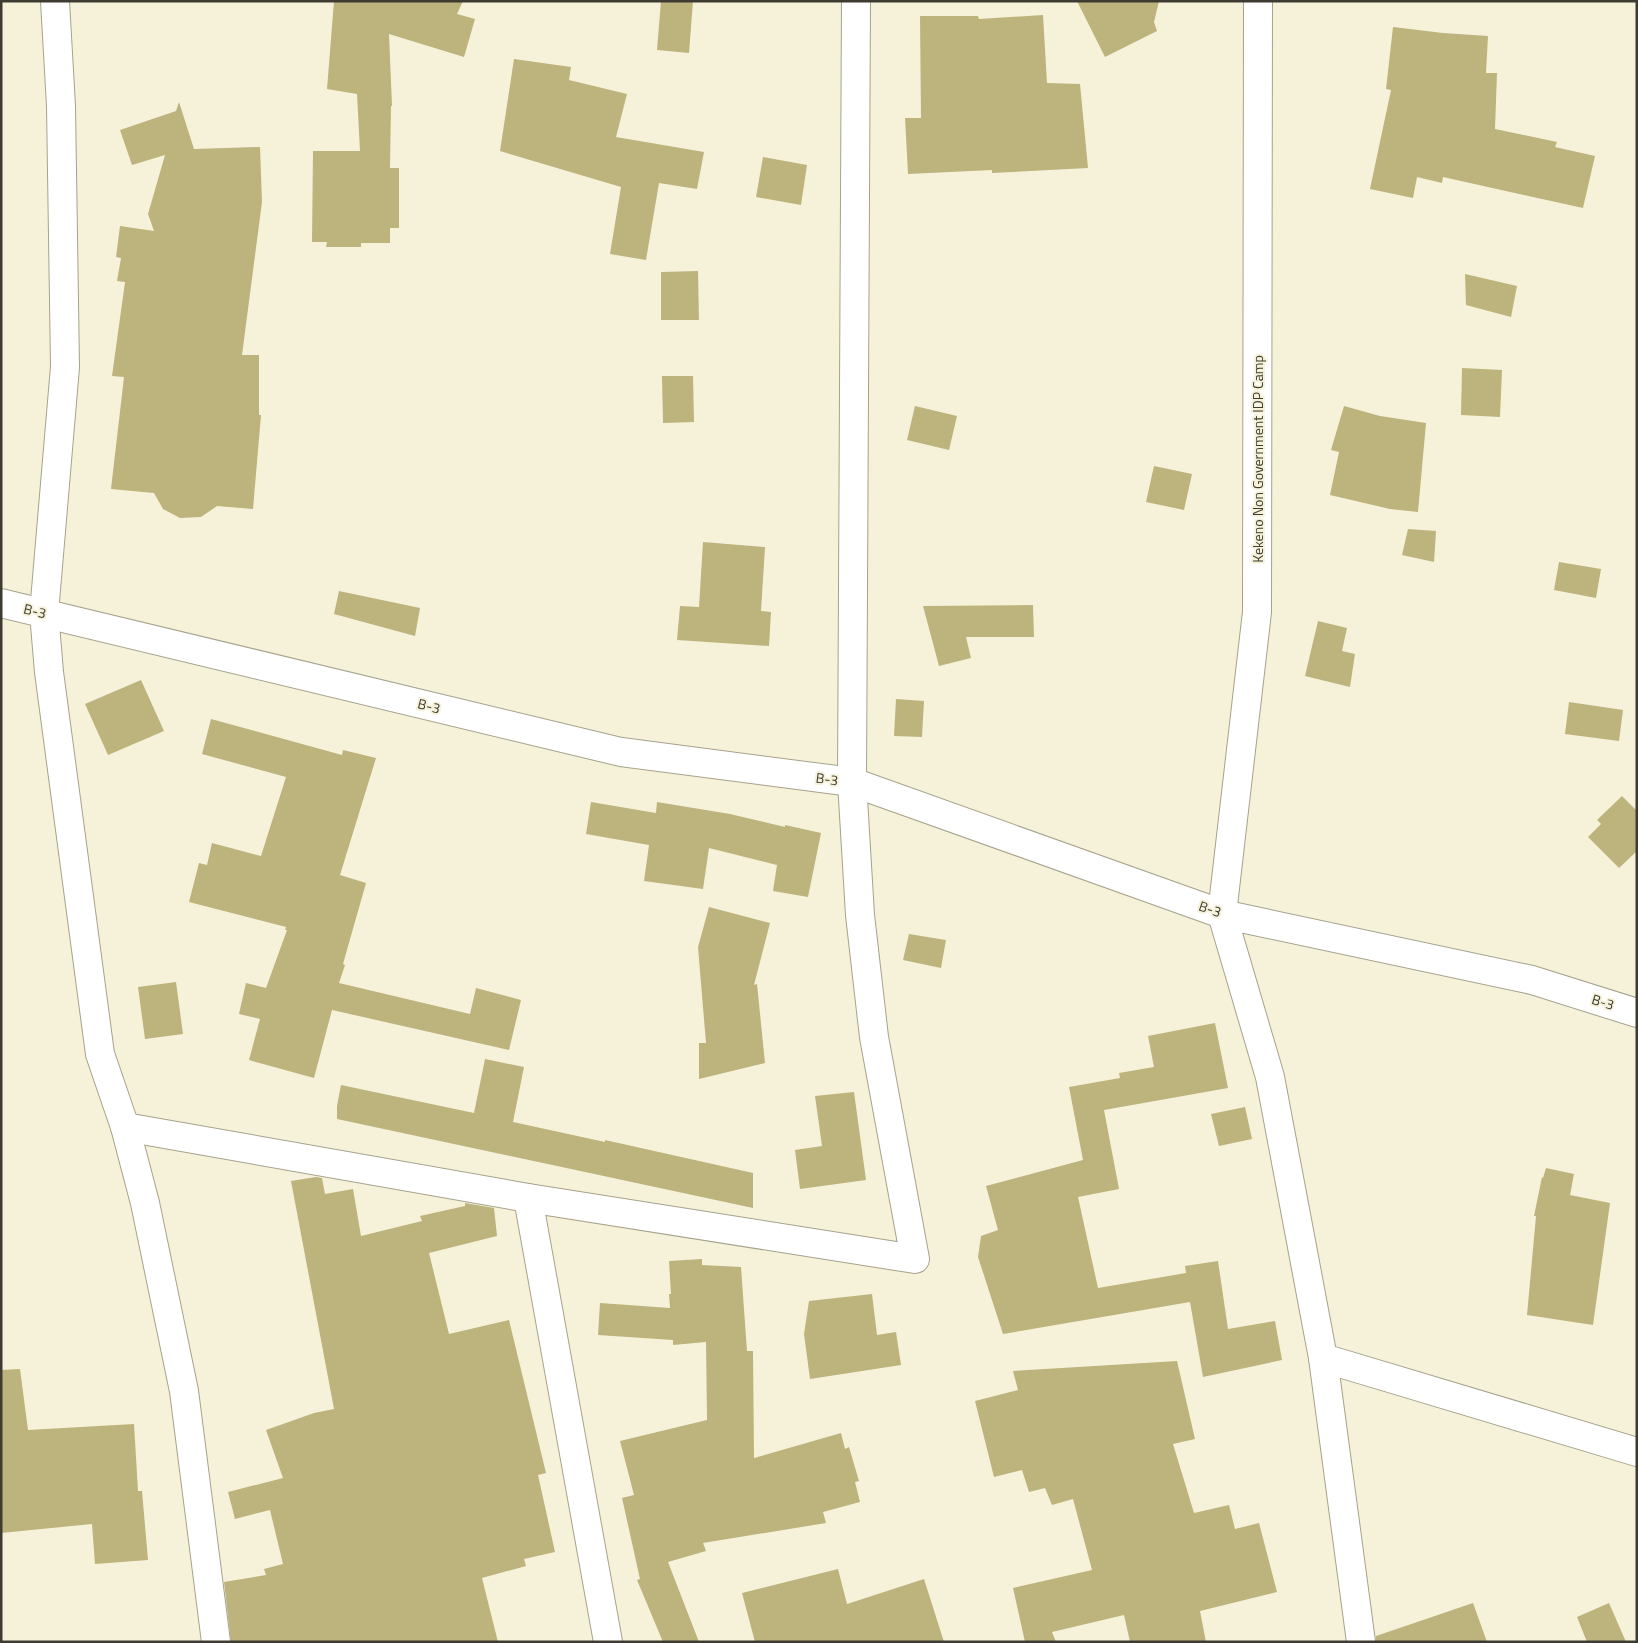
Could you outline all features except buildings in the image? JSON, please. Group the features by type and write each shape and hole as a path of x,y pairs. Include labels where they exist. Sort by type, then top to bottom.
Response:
{"street":[{"path":"55,1 61,106 65,367 44,613 49,672 100,1054 125,1127 145,1202 184,1391 216,1642"},
{"path":"125,1127 528,1198 915,1259 874,1037 860,916 852,782 856,1"},
{"name":"Kekeno Non Government IDP Camp","path":"1222,914 1257,612 1258,1"},
{"name":"B-3","path":"1,603 621,752 852,782 1222,914 1532,980 1637,1013"},
{"path":"1222,914 1270,1077 1323,1358 1361,1642"},
{"path":"528,1198 608,1642"},
{"path":"1323,1358 1637,1452"}]}
